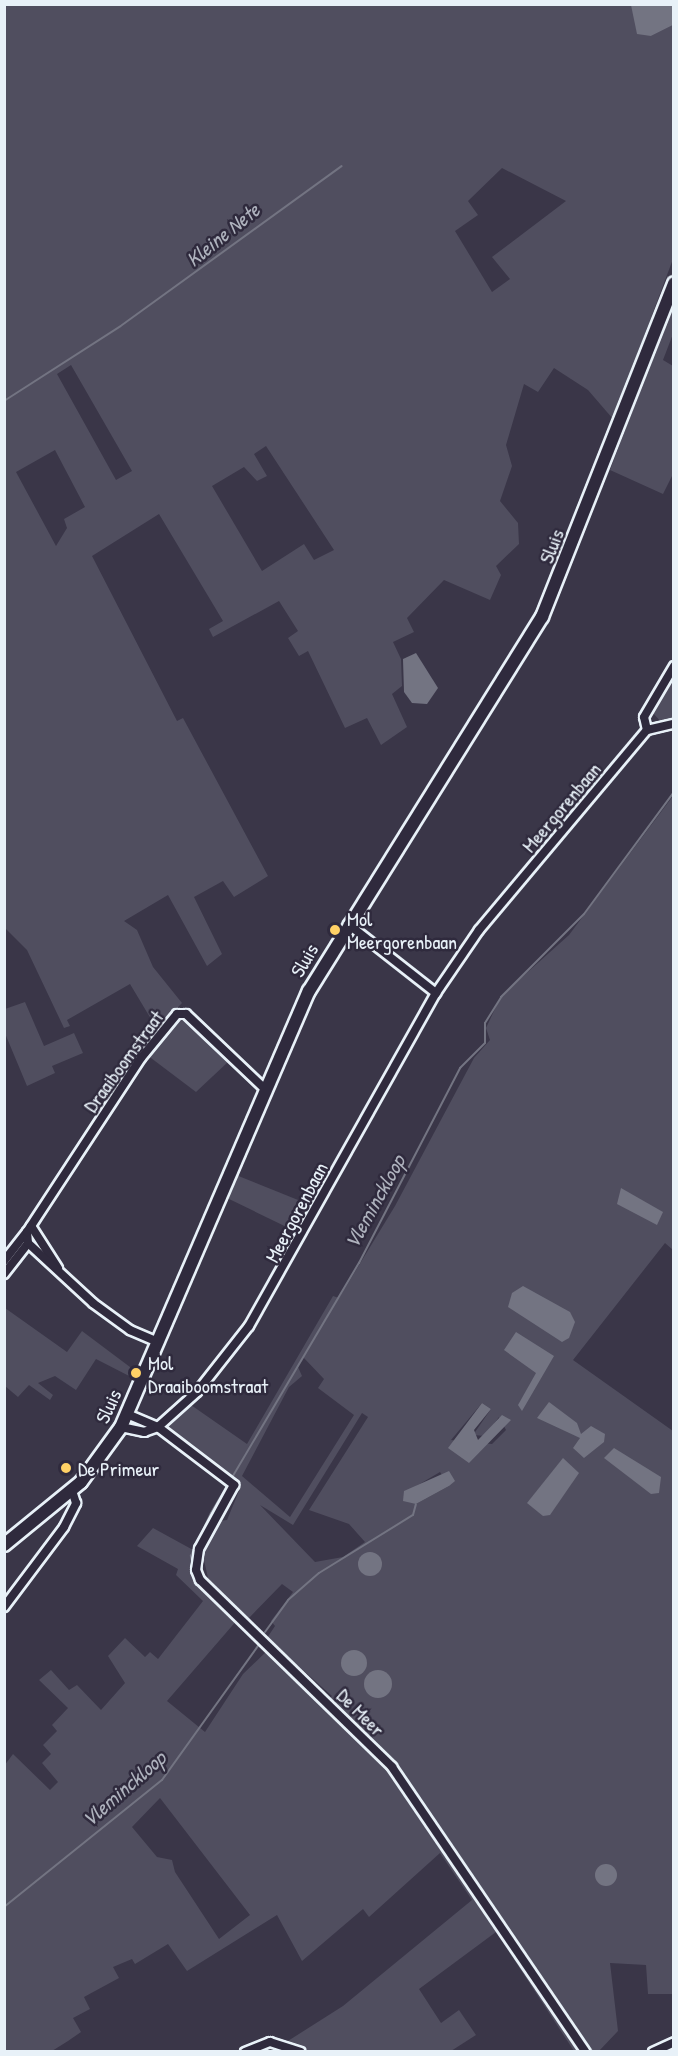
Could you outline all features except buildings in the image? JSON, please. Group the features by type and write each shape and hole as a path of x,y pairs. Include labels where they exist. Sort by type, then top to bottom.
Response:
{"street":[{"name":"Sluis","path":"4,1545 72,1491 121,1427 309,991 348,924 542,617 674,283"},
{"name":"Meergorenbaan","path":"158,1427 197,1392 267,1299 436,993 479,930 647,730 644,717 674,666"},
{"path":"647,730 674,724"},
{"path":"348,924 436,993"},
{"name":"Draaiboomstraat","path":"29,1229 141,1058 177,1014 186,1014 265,1089"},
{"path":"4,1274 28,1243 29,1229"},
{"path":"4,1261 29,1229"},
{"path":"29,1229 58,1269"},
{"path":"28,1243 112,1317 158,1342"},
{"path":"127,1414 158,1427"},
{"path":"121,1427 144,1432 158,1427"},
{"name":"De Meer","path":"158,1427 234,1485 195,1560 200,1580 358,1733 420,1801 586,2052"},
{"path":"4,1607 64,1527 76,1503 72,1491"},
{"path":"245,2052 270,2042 300,2052"},
{"path":"653,2052 674,2042"}],"shaded area":[{"path":"631,4 651,36 673,25 673,259 613,419 588,390 554,368 538,392 524,384 506,445 512,466 500,501 518,523 519,544 496,566 501,575 490,600 444,580 407,618 414,632 393,642 401,659 402,686 392,694 407,727 381,745 367,718 345,728 308,651 299,656 288,638 298,631 279,601 213,637 209,629 223,621 159,514 92,556 177,721 183,718 268,876 234,897 223,881 194,897 222,954 207,966 168,895 124,921 137,930 153,967 182,1003 157,1029 130,984 67,1020 70,1026 64,1028 27,950 5,928 4,5","holes":["502,168 566,201 492,257 510,279 492,292 455,231 478,215 468,201","71,365 132,471 116,480 57,374","266,446 334,550 314,560 304,544 262,571 212,486 244,467 257,481 267,476 254,454","55,450 85,507 64,519 67,528 56,546 16,472"]},
{"path":"673,305 673,334 663,360 673,366 673,474 663,494 610,470"},
{"path":"673,675 673,720 663,724 652,712"},
{"path":"673,796 673,1250 665,1243 573,1360 673,1431 673,1994 648,1994 646,1965 610,1963 618,2031 599,2051 591,2051 420,1796 347,1715 342,1721 392,1773 580,2051 574,2051 496,1932 419,1989 441,2023 459,2010 476,2035 451,2051 257,2051 280,2046 343,2006 472,1900 440,1853 369,1917 363,1909 302,1961 277,1915 187,1971 168,1944 135,1964 132,1959 113,1967 119,1978 84,1997 90,2009 73,2018 81,2032 68,2041 52,2051 5,2051 4,1766 13,1754 50,1790 58,1782 42,1763 51,1754 43,1745 57,1731 52,1725 68,1708 39,1680 51,1670 69,1690 77,1685 101,1710 125,1683 108,1656 125,1638 145,1657 150,1652 158,1659 203,1601 176,1575 178,1569 137,1546 153,1528 195,1551 194,1567 238,1619 167,1701 205,1732 243,1674 268,1650 323,1704 332,1696 267,1638 275,1626 271,1621 293,1592 282,1584 248,1619 208,1578 202,1551 219,1521 227,1520 241,1486 168,1427 191,1405 247,1444 333,1296 339,1298 395,1206 474,1058 490,1040 486,1028 501,996 569,935","holes":["303,1357 324,1379 318,1388 354,1415 290,1517 242,1476 289,1387 302,1376 298,1367","482,1403 491,1409 473,1435 485,1436 499,1417 506,1430 492,1444 451,1440","362,1413 368,1417 309,1510 349,1524 365,1542 343,1557 315,1562 260,1505 293,1525","440,1472 449,1486 416,1504 413,1488","160,1798 250,1915 219,1939 175,1872 172,1860 157,1857 132,1827"]},
{"path":"25,1002 44,1046 74,1033 83,1053 52,1066 55,1073 27,1086 4,1031 5,1009"},
{"path":"181,1019 229,1061 196,1092 147,1055 173,1021"},
{"path":"236,1175 313,1206 299,1233 227,1198"},
{"path":"5,1308 67,1352 82,1331 138,1373 135,1379 96,1359 76,1390 55,1376 38,1383 53,1395 50,1400 29,1385 18,1397 5,1386"}],"water":[{"path":"631,5 674,5 673,25 651,36 637,34"},
{"path":"416,653 438,688 427,704 412,703 404,692 403,659"},
{"path":"621,1188 663,1212 657,1225 617,1204"},
{"path":"523,1286 570,1312 575,1322 569,1338 562,1342 508,1307 512,1293"},
{"path":"516,1332 554,1356 522,1411 518,1405 536,1373 504,1350"},
{"path":"549,1402 577,1423 581,1434 591,1426 605,1434 604,1442 584,1458 573,1448 580,1438 537,1418"},
{"path":"482,1403 491,1409 474,1430 478,1440 502,1415 511,1420 469,1463 448,1448"},
{"path":"614,1448 661,1477 659,1493 651,1494 604,1458"},
{"path":"563,1458 579,1473 550,1515 543,1516 527,1503"},
{"path":"449,1471 455,1481 449,1486 416,1504 403,1501 404,1491"},
{"path":"370,1552 375,1553 381,1559 381,1569 375,1575 370,1576 365,1575 359,1569 358,1564 359,1559 365,1553"},
{"path":"354,1650 363,1654 367,1663 363,1672 354,1676 345,1672 341,1663 345,1654"},
{"path":"378,1670 388,1674 392,1684 388,1694 378,1698 368,1694 364,1684 368,1674"},
{"path":"606,1864 614,1867 617,1875 614,1883 606,1886 598,1883 595,1875 598,1867"}],"waterway":[{"name":"Kleine Nete","path":"122,325 342,166"},
{"name":"Kleine Nete","path":"4,401 121,326"},
{"name":"Vleminckloop","path":"196,1580 191,1556 211,1513 359,1263 460,1068 485,1043 485,1023 501,997 584,914 674,792"},
{"path":"265,1632 288,1600 319,1573 413,1515 416,1504"},
{"name":"Vleminckloop","path":"4,1907 162,1780 260,1643"}],"place":[{"name":"Mol Meergorenbaan","path":"335,930"},
{"name":"Mol Draaiboomstraat","path":"136,1373"},
{"name":"De Primeur","path":"66,1468"}]}
